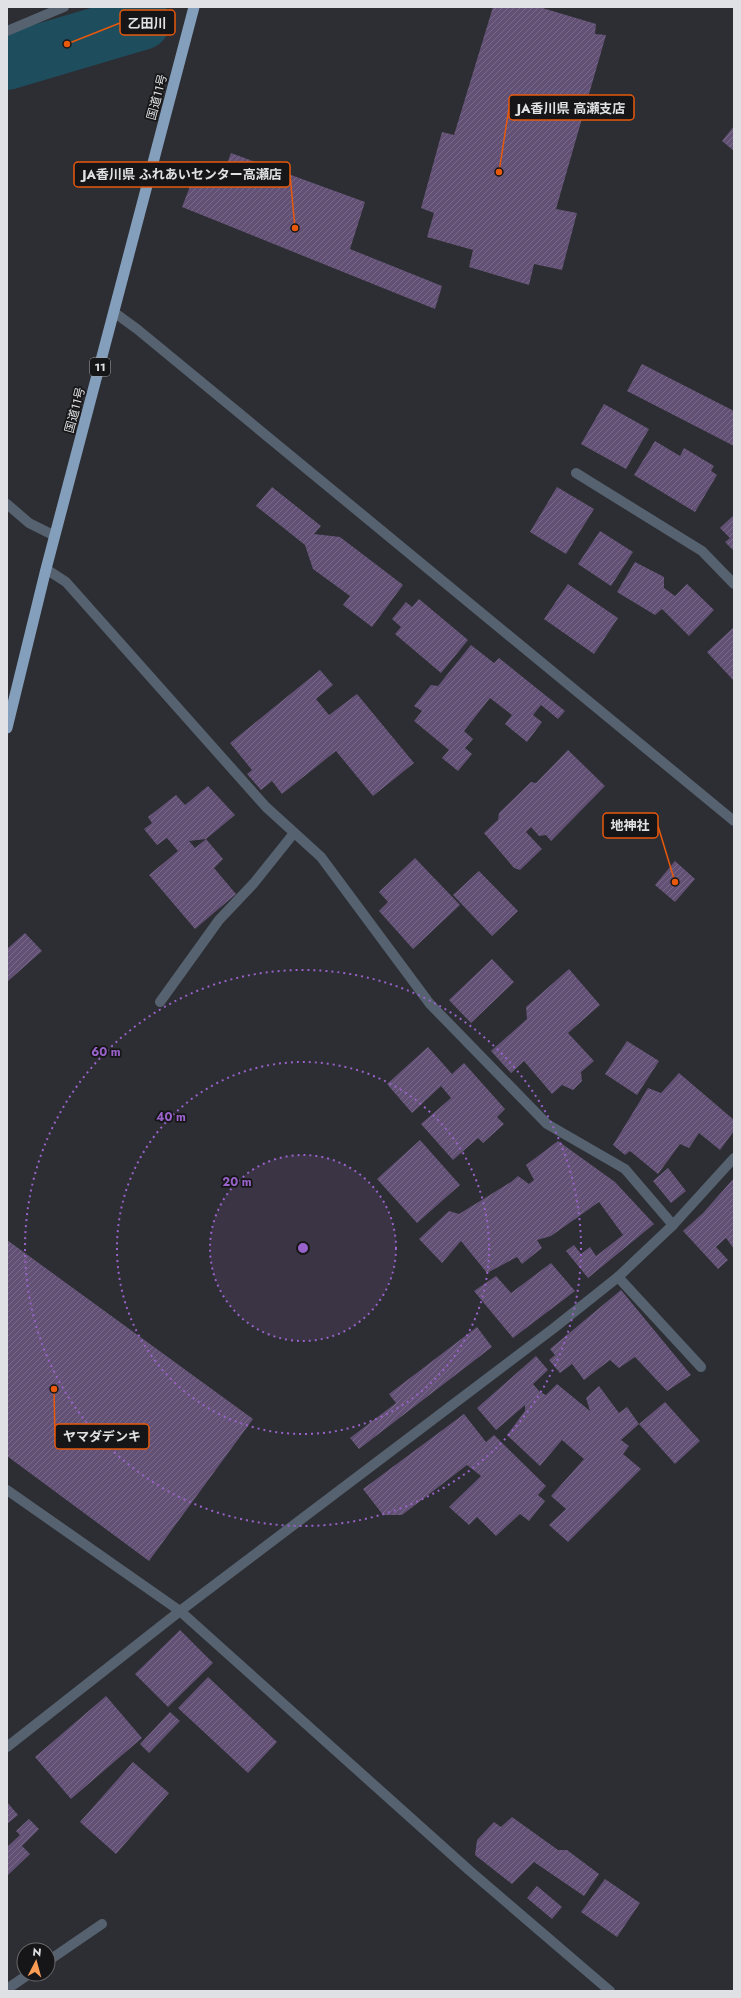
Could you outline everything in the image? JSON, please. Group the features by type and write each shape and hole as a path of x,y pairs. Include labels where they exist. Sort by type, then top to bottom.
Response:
{"highway":[{"name":"国道11号","path":"7,728 46,568 194,7"}],"street":[{"path":"7,31 64,7"},
{"path":"114,313 137,329 734,820"},
{"path":"576,473 702,550 734,584"},
{"path":"7,504 29,523 55,536"},
{"path":"46,568 66,582 266,808 321,857 435,1010 547,1124 625,1169 673,1225"},
{"path":"160,1002 219,920 254,883 294,833"},
{"path":"7,1747 180,1611 547,1333 618,1277 673,1225 734,1158"},
{"path":"618,1277 701,1367"},
{"path":"7,1490 180,1611 464,1865 610,1991"},
{"path":"56,1956 102,1924"},
{"path":"7,1989 17,1982"}],"building":[{"path":"493,7 539,7 596,24 595,34 606,35 556,209 577,213 562,270 534,264 529,285 469,267 473,250 427,237 434,213 421,208 442,132 454,135"},
{"path":"734,126 734,151 722,141"},
{"path":"231,153 365,202 350,249 442,286 435,309 182,207 194,176 220,183"},
{"path":"642,364 734,411 734,446 627,391"},
{"path":"604,404 649,429 626,469 581,444"},
{"path":"655,441 680,456 684,448 714,466 711,471 717,475 695,512 634,475"},
{"path":"272,487 321,526 314,534 340,537 403,585 372,627 343,605 350,596 313,569 305,545 256,506"},
{"path":"557,487 594,509 566,554 530,532"},
{"path":"734,515 734,551 725,542 730,538 720,528"},
{"path":"600,531 633,552 611,586 578,564"},
{"path":"635,562 664,577 664,588 675,596 687,584 714,610 689,636 662,609 655,615 617,592"},
{"path":"568,584 618,618 594,654 544,619"},
{"path":"419,599 468,640 441,673 395,634 401,627 392,619 406,602 412,607"},
{"path":"734,627 734,681 707,652"},
{"path":"471,645 494,663 499,658 565,711 558,719 541,705 533,715 542,722 527,742 505,724 512,715 490,698 464,731 473,739 465,748 472,754 458,771 442,758 449,750 414,721 422,711 414,706 431,685 438,686"},
{"path":"320,670 333,685 316,699 329,715 357,694 414,763 373,796 336,751 282,794 272,781 261,790 247,774 252,770 230,743"},
{"path":"568,750 605,786 551,841 546,835 539,836 531,827 526,832 542,849 520,870 514,868 484,833 498,820 499,813 531,782 536,783"},
{"path":"208,786 235,815 206,839 223,859 214,868 236,894 195,929 149,875 178,851 167,838 157,845 144,829 152,823 148,817 176,795 185,805","holes":["206,839 195,848 189,841"]},
{"path":"415,858 460,905 413,949 379,911 388,902 379,892"},
{"path":"675,861 695,879 675,902 655,885"},
{"path":"479,871 518,911 492,936 453,895"},
{"path":"25,933 42,951 7,982 7,949"},
{"path":"492,959 514,982 471,1023 449,1000"},
{"path":"569,969 600,1005 568,1033 594,1061 581,1072 582,1081 573,1090 562,1085 552,1094 524,1061 511,1073 491,1051 527,1019 526,1007"},
{"path":"627,1041 659,1061 637,1095 605,1074"},
{"path":"428,1047 452,1074 464,1063 505,1109 497,1117 504,1124 483,1143 478,1138 453,1160 421,1124 451,1098 441,1086 412,1113 387,1084"},
{"path":"679,1073 734,1120 734,1131 720,1150 699,1133 689,1148 680,1144 658,1174 630,1151 625,1155 613,1145 648,1088 661,1093"},
{"path":"420,1140 460,1185 417,1223 377,1179"},
{"path":"558,1141 615,1182 654,1224 588,1278 566,1251 574,1245 581,1254 590,1247 596,1256 623,1235 599,1202 551,1236 537,1240 542,1248 522,1264 517,1257 487,1273 461,1241 442,1263 419,1239 449,1211 459,1214 511,1182 518,1176 529,1184 534,1180 526,1165"},
{"path":"668,1168 686,1191 671,1203 653,1181"},
{"path":"734,1178 734,1249 726,1238 716,1247 728,1260 718,1269 683,1231 703,1213"},
{"path":"7,1240 253,1419 149,1561 7,1456"},
{"path":"551,1263 575,1291 513,1338 474,1291 496,1276 511,1293"},
{"path":"621,1290 691,1375 667,1391 635,1357 619,1368 610,1360 584,1380 572,1364 560,1373 549,1360 555,1355 550,1349"},
{"path":"477,1327 492,1347 359,1449 350,1438 396,1403 389,1394"},
{"path":"536,1356 548,1370 533,1384 540,1392 546,1395 557,1384 590,1411 586,1398 599,1386 619,1413 627,1407 639,1424 621,1440 629,1446 623,1454 641,1469 568,1542 549,1525 566,1509 551,1496 584,1459 562,1440 540,1466 507,1435 525,1411 525,1405 496,1430 477,1408"},
{"path":"665,1402 700,1441 675,1464 639,1424"},
{"path":"464,1414 486,1442 494,1435 546,1486 538,1495 545,1501 529,1521 520,1514 496,1536 477,1517 469,1525 449,1507 481,1476 467,1465 402,1515 383,1515 363,1489"},
{"path":"180,1630 213,1663 168,1707 135,1674"},
{"path":"208,1677 277,1742 248,1773 178,1708"},
{"path":"106,1696 142,1738 71,1799 35,1757"},
{"path":"170,1712 180,1721 149,1753 140,1744"},
{"path":"133,1762 169,1793 116,1854 80,1822"},
{"path":"7,1802 18,1815 7,1824"},
{"path":"512,1817 558,1850 567,1850 599,1874 584,1896 534,1862 512,1884 475,1855 477,1840 494,1822 501,1827"},
{"path":"29,1819 39,1829 22,1846 30,1854 7,1876 7,1847 20,1835 16,1831"},
{"path":"605,1879 640,1903 617,1937 581,1912"},
{"path":"537,1886 562,1907 552,1919 527,1898"}],"waterway":[{"path":"7,62 142,22"}],"place":[{"name":"乙田川","path":"67,44"},
{"name":"JA香川県 高瀬支店","path":"499,172"},
{"name":"JA香川県 ふれあいセンター高瀬店","path":"295,228"},
{"name":"地神社","path":"675,882"},
{"name":"ヤマダデンキ","path":"54,1389"}]}
